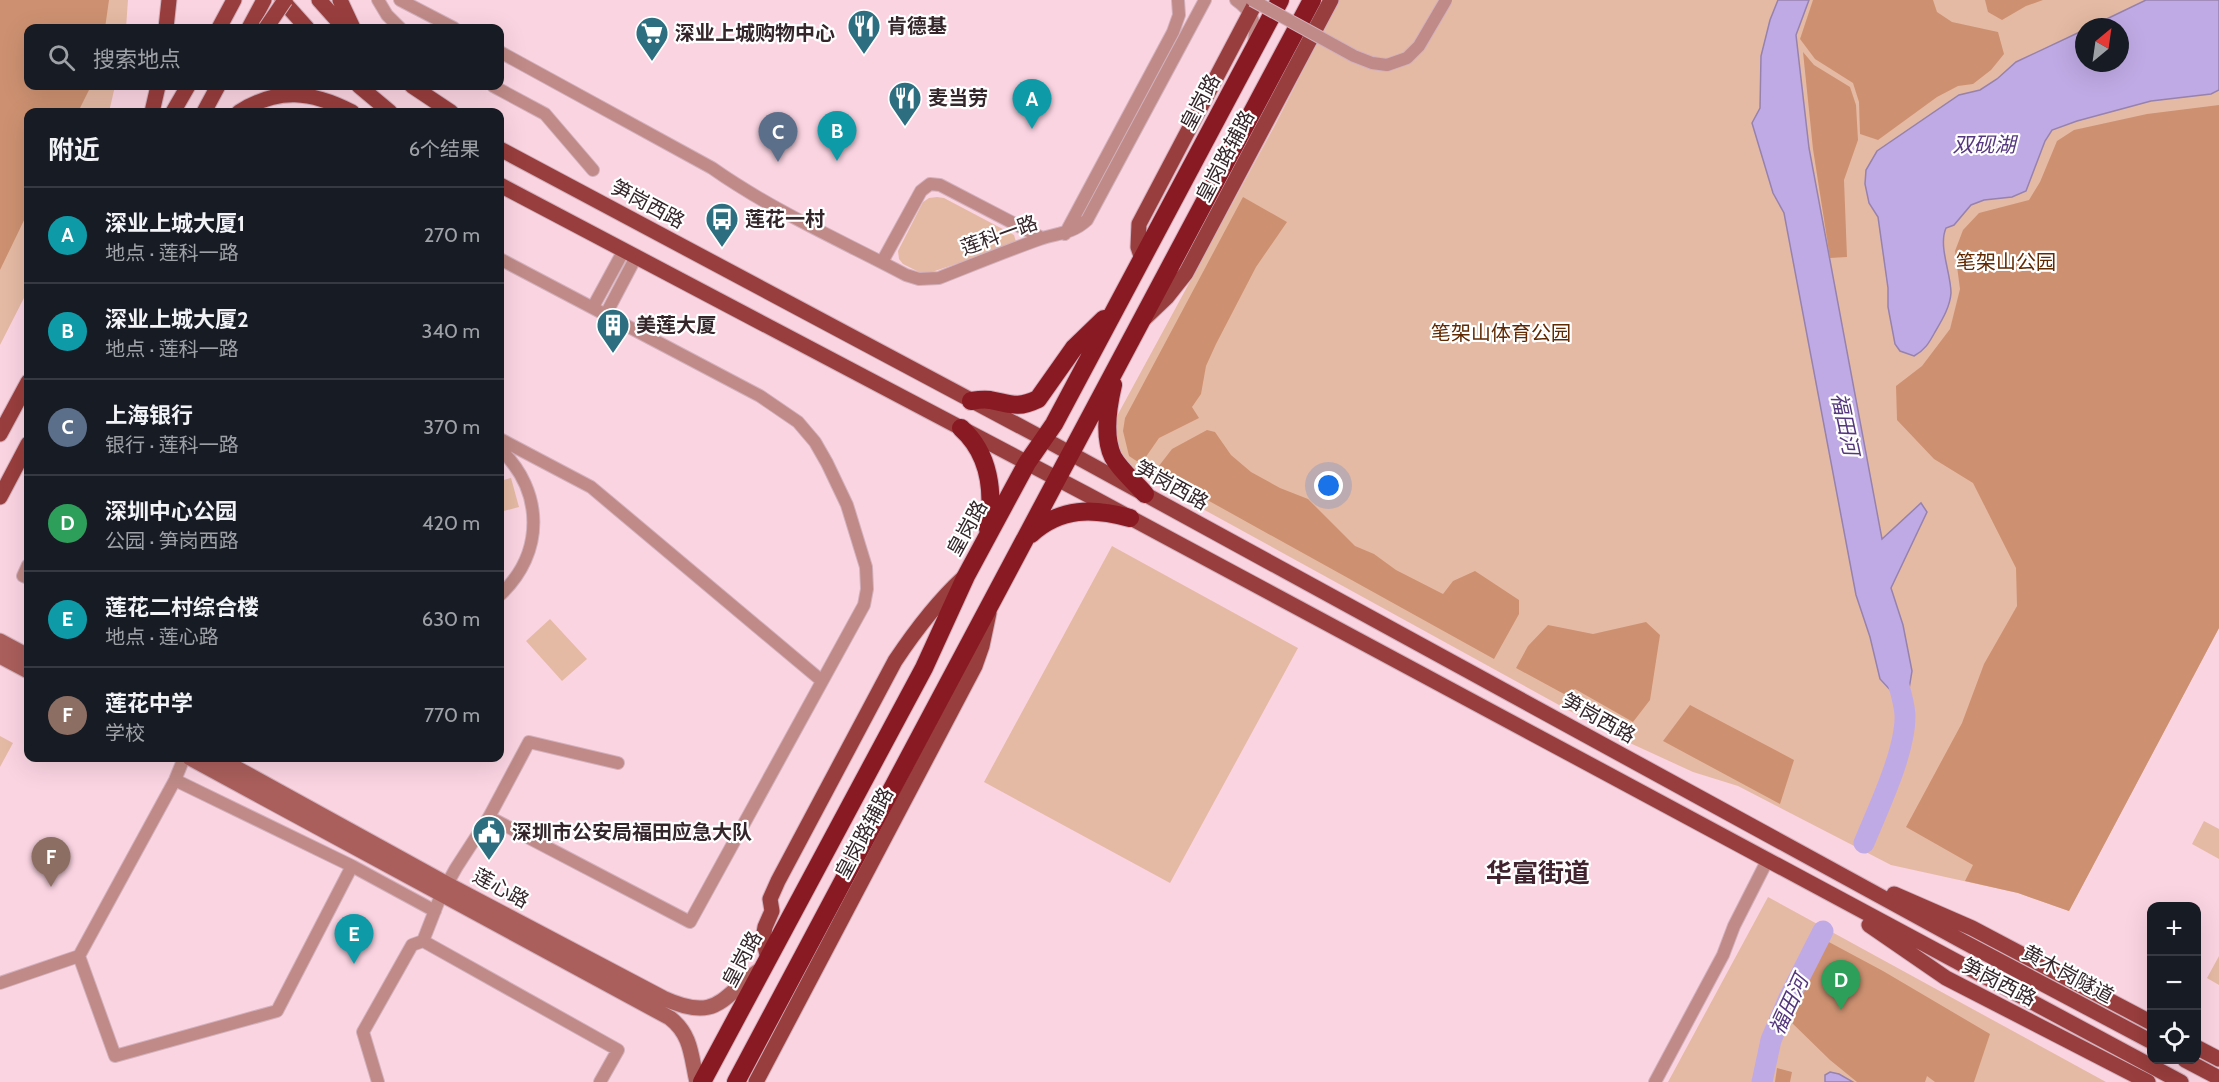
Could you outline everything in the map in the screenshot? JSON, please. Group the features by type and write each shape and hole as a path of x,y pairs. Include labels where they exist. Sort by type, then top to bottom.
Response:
{"highway":[{"name":"皇岗路","path":"702,1082 924,668 966,576 1027,464 1044,439 1280,0"},
{"path":"736,1082 1312,0"},
{"path":"970,401 990,400 1013,406 1029,404 1038,399 1074,348 1113,312"},
{"path":"1116,369 1109,406 1110,446 1120,466 1145,494"},
{"path":"961,428 979,450 988,474 991,504 986,540"},
{"path":"1025,539 1050,520 1069,513 1089,510 1130,518"}],"main road":[{"path":"166,24 169,0"},
{"path":"221,24 234,0"},
{"path":"251,24 264,0"},
{"path":"268,24 283,0 304,24"},
{"path":"319,0 340,24"},
{"path":"340,0 351,24"},
{"name":"皇岗路辅路","path":"1141,322 1167,297 1186,273 1331,0"},
{"path":"1142,259 1137,236 1138,224 1253,4"},
{"path":"153,108 157,90"},
{"path":"175,108 186,90"},
{"path":"364,90 385,108"},
{"path":"418,90 446,108"},
{"path":"206,108 215,92"},
{"path":"246,108 257,101 278,95 306,95 344,108"},
{"name":"笋岗西路","path":"504,151 1044,439 1964,942"},
{"name":"笋岗西路","path":"504,186 1057,479 2181,1082"},
{"path":"0,434 24,389"},
{"path":"0,497 24,452"},
{"path":"766,963 765,927 772,911 770,899 778,881 896,661 918,628 966,576"},
{"name":"皇岗路辅路","path":"756,1082 975,666 994,598"},
{"path":"0,641 24,654"},
{"path":"0,656 24,670"},
{"name":"莲心路","path":"198,762 444,889 683,1007 706,1009 718,1004 766,963"},
{"name":"莲心路","path":"225,762 670,1018 681,1026 689,1042 697,1082"},
{"path":"1740,846 1752,825"},
{"name":"笋岗西路","path":"1821,864 1972,928 2147,1021"},
{"name":"笋岗西路","path":"1810,884 1946,978 2148,1082"},
{"name":"黄木岗隧道","path":"1964,942 2147,1040"},
{"path":"2201,1050 2219,1059"},
{"path":"2194,1064 2219,1078"}],"street":[{"path":"378,0 396,24"},
{"path":"400,0 446,24"},
{"path":"1065,234 1176,25 1179,15 1178,0"},
{"name":"莲科一路","path":"504,54 701,162 776,210 919,279 933,279 1042,238 1065,234 1081,226 1090,215 1205,0"},
{"path":"1236,0 1253,4 1354,56 1372,63 1387,64 1407,58 1419,46 1446,0"},
{"path":"1252,53 1255,29 1253,4"},
{"path":"500,90 545,114 593,170"},
{"path":"882,262 921,191 930,184 940,185 1042,238"},
{"path":"593,307 630,254"},
{"path":"606,314 630,254"},
{"path":"489,817 690,922 864,605 867,589 866,567 847,505 827,463 798,422 760,396 504,261"},
{"path":"504,441 591,487 822,681"},
{"path":"504,452 514,462 529,491 534,522 529,554 513,582 504,591"},
{"path":"378,1082 363,1032 412,945 423,941 444,889 489,817 529,742 618,763"},
{"path":"0,983 79,956 175,780 182,762"},
{"path":"175,780 352,866 435,911"},
{"path":"1655,1082 1723,956 1734,926 1767,861"},
{"path":"79,956 115,1056 278,1011 352,866"},
{"path":"423,941 618,1050 600,1082"}],"green space":[{"path":"0,0 128,0 126,24 24,24 24,90 114,90 110,108 24,108 24,298 0,345"},
{"path":"0,0 109,0 106,24 24,24 24,90 89,90 80,108 24,108 24,220 0,270"},
{"path":"1339,0 2219,0 2219,628 2069,911 2018,893 1891,865 1738,786 1693,772 1619,738 1130,469 1112,439 1117,416 1275,125"},
{"path":"1813,0 1933,0 1937,12 1952,22 1998,32 2004,54 1991,70 1973,84 1958,86 1937,97 1878,140 1860,134 1859,102 1853,83 1815,59 1800,39"},
{"path":"1985,0 2043,0 2026,6 2002,20 1988,12"},
{"path":"1803,52 1814,65 1850,87 1856,105 1858,140 1844,180 1847,257 1830,258 1813,149"},
{"name":"笔架山公园","path":"2219,105 2219,628 2069,911 2018,893 1965,881 1973,865 1906,827 1962,723 1984,664 2017,606 2016,568 1973,483 1934,459 1897,420 1896,386 1922,366 1950,329 1960,289 1955,251 1963,230 1979,213 2029,200 2040,182 2057,141 2074,130 2147,114"},
{"path":"937,197 944,198 1014,235 1016,242 929,273 919,272 903,264 899,259 898,251 923,202"},
{"path":"1243,197 1287,222 1256,267 1206,366 1201,394 1192,407 1199,418 1159,438 1141,464 1129,456 1123,431 1125,418"},
{"path":"1207,430 1215,432 1231,455 1251,472 1280,488 1308,499 1355,546 1374,554 1396,570 1443,594 1453,581 1475,571 1519,600 1519,614 1494,659 1155,471 1172,449"},
{"path":"511,478 519,507 504,511 504,480"},
{"path":"1112,546 1298,648 1170,883 984,782"},
{"path":"550,619 587,659 562,681 526,641"},
{"path":"1646,622 1660,635 1650,700 1633,722 1575,689 1564,694 1516,668 1528,646 1548,625 1593,634"},
{"path":"1690,705 1794,760 1780,804 1663,741"},
{"path":"0,736 13,743 0,767"},
{"path":"2204,821 2219,829 2219,859 2192,844"},
{"path":"1768,897 2106,1082 1668,1082"},
{"path":"1827,941 1990,1034 1974,1082 1935,1082 1927,1076 1925,1082 1857,1082 1830,1060 1789,1020 1819,949"},
{"path":"2219,956 2219,985 2207,978"},
{"path":"1777,1068 1792,1072 1790,1082 1775,1082"}],"water":[{"path":"1778,0 1809,0 1796,35 1809,148 1882,539 1921,503 1927,512 1891,588 1903,625 1912,671 1909,689 1893,693 1880,679 1870,637 1856,595 1784,213 1773,193 1752,123 1760,108 1761,56 1770,20"},
{"name":"双砚湖","path":"2146,0 2219,0 2219,90 2211,94 2151,101 2052,130 2045,141 2026,191 2012,197 1984,200 1971,205 1954,225 1946,228 1943,243 1951,293 1947,308 1931,340 1921,351 1914,356 1900,351 1895,344 1888,307 1888,288 1878,217 1869,203 1865,184 1866,170 1877,151 1959,95 1980,90 2016,62 2075,34 2075,72 2129,72 2129,18 2109,18"},
{"path":"1830,1072 1853,1082 1825,1082 1825,1075"}],"waterway":[{"name":"福田河","path":"1864,843 1890,780 1904,729 1905,715 1902,696 1893,665"},
{"name":"福田河","path":"1762,1082 1771,1040 1789,998 1823,931"}],"place":[{"name":"肯德基","path":"864,55"},
{"name":"深业上城购物中心","path":"652,62"},
{"name":"麦当劳","path":"905,127"},
{"name":"深业上城大厦1","path":"1032,129"},
{"name":"深业上城大厦2","path":"837,161"},
{"name":"上海银行","path":"778,162"},
{"name":"莲花一村","path":"722,248"},
{"name":"美莲大厦","path":"613,354"},
{"name":"深圳市公安局福田应急大队","path":"489,861"},
{"name":"莲花中学","path":"51,887"},
{"name":"莲花二村综合楼","path":"354,964"},
{"name":"深圳中心公园","path":"1841,1010"}],"district":[{"name":"华富街道","path":"1538,873"}],"park label":[{"name":"笔架山体育公园","path":"1501,333"}]}
